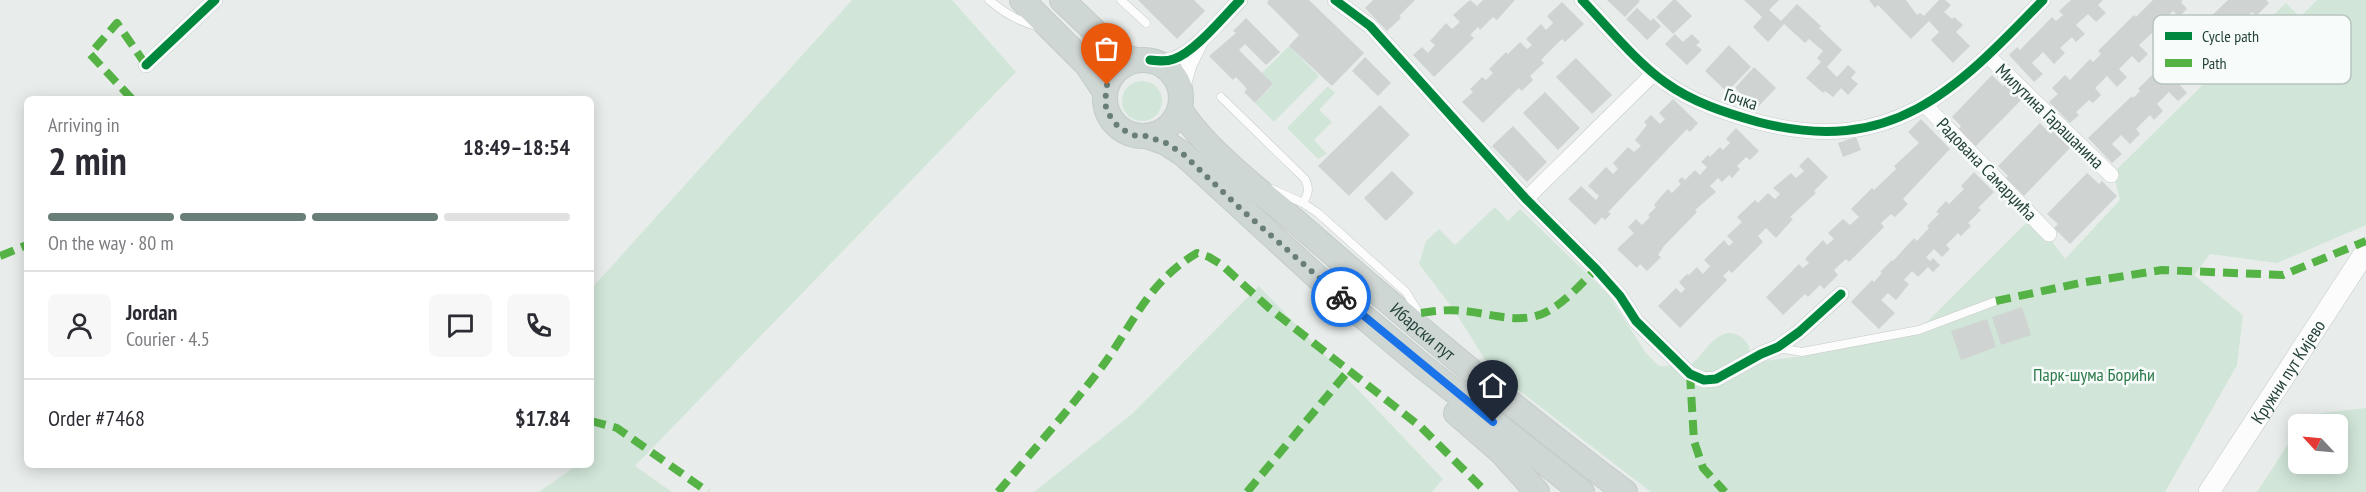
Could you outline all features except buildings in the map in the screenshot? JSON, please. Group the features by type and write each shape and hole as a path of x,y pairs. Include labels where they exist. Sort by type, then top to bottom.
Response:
{"main road":[{"path":"1022,0 1087,65 1105,92 1107,112 1119,128 1136,136 1146,136 1171,125 1180,101 1179,84 1167,68 1121,56 1062,0"},
{"path":"1105,92 1116,71 1129,62 1143,60"},
{"name":"Ибарски пут","path":"1180,101 1194,130 1250,182 1433,341 1625,492"},
{"name":"Ибарски пут","path":"1146,136 1166,143 1183,154 1311,272 1421,365 1582,492"},
{"name":"Кружни пут Кијево","path":"2209,492 2366,251"},
{"path":"1421,365 1433,388 1449,408 1502,453 1537,492"}],"street":[{"path":"146,64 215,0"},
{"path":"1143,60 1175,59 1203,38 1240,0"},
{"path":"1335,0 1370,26 1526,199 1596,269 1620,296 1636,321 1690,374 1704,380 1716,379 1778,347 1799,332 1841,294"},
{"name":"Гочка","path":"1582,0 1654,74 1670,86 1708,105 1744,118 1790,130 1829,132 1853,130 1886,121 1925,105 1949,90 1988,56 2043,0"},
{"path":"1180,101 1189,66 1203,38"},
{"name":"Милутина Гарашанина","path":"1988,56 2111,175"},
{"path":"1526,199 1654,74"},
{"name":"Радована Самарџића","path":"1925,105 2049,234"}],"lane":[{"path":"989,0 1027,24 1051,30"},
{"path":"1121,0 1146,23"},
{"path":"1221,97 1305,179 1309,186 1304,203"},
{"path":"1250,182 1304,203 1318,213 1406,292 1421,313 1433,341"},
{"path":"1778,347 1802,352 1919,330 1996,301"}],"green space":[{"path":"852,0 952,0 1016,72 635,466 672,492 539,492 573,468 594,468 594,286"},
{"name":"Парк-шума Борићи","path":"2317,0 2366,0 2366,225 2277,263 2210,254 2194,275 2243,315 2237,365 2165,492 1651,492 1491,369 1454,310 1419,264 1426,241 1439,229 1455,245 1495,207 1508,221 1520,209 1608,294 1646,353 1659,366 1691,365 1719,336 1733,333 1747,344 1748,367 1765,361 1804,356 1826,347 1919,330 2033,216 2065,259 2120,200 2113,173 2204,84 2351,84 2351,15 2302,15"},
{"name":"Парк-шума Борићи","path":"2286,3 2298,15 2274,15"},
{"path":"1289,46 1319,76 1274,122 1255,103 1273,85 1262,73"},
{"path":"1142,81 1150,82 1156,87 1161,93 1161,109 1156,115 1150,120 1142,121 1134,120 1128,115 1123,109 1122,101 1123,93 1128,87 1134,82"},
{"path":"1328,86 1335,93 1319,110 1332,122 1314,140 1327,154 1318,159 1287,128"},
{"path":"1259,286 1443,479 1432,492 1034,492 1132,414"},
{"path":"2366,408 2366,492 2257,492 2288,444 2288,474 2348,474 2348,414 2315,414"}],"marked path":[{"path":"129,96 90,54 117,23 146,65"},
{"path":"1996,301 2080,283 2162,270 2283,275 2366,241"},
{"path":"0,256 24,246"},
{"path":"998,492 1098,372 1164,278 1197,253 1222,265 1269,308 1421,427 1486,492"},
{"path":"1421,313 1452,310 1512,318 1532,317 1557,305 1596,269"},
{"path":"1247,492 1349,370"},
{"path":"1690,374 1694,441 1703,468 1725,492"},
{"path":"594,422 617,428 708,492"}],"cycle path":[{"path":"146,65 215,0"},
{"path":"1150,60 1168,61 1182,55 1218,24 1240,0"},
{"path":"1335,0 1370,26 1526,199 1596,269 1620,296 1636,321 1690,374 1704,380 1716,379 1778,347 1799,332 1841,294"},
{"path":"1582,0 1622,44 1655,75 1676,90 1734,115 1758,122 1805,130 1847,130 1885,123 1918,108 1950,87 1981,62 2043,0"}],"way so far":[{"path":"1107,85 1105,92 1107,112 1119,128 1136,136 1146,136 1166,143 1183,154 1243,211 1341,297"}],"route":[{"path":"1341,297 1493,422"}]}
